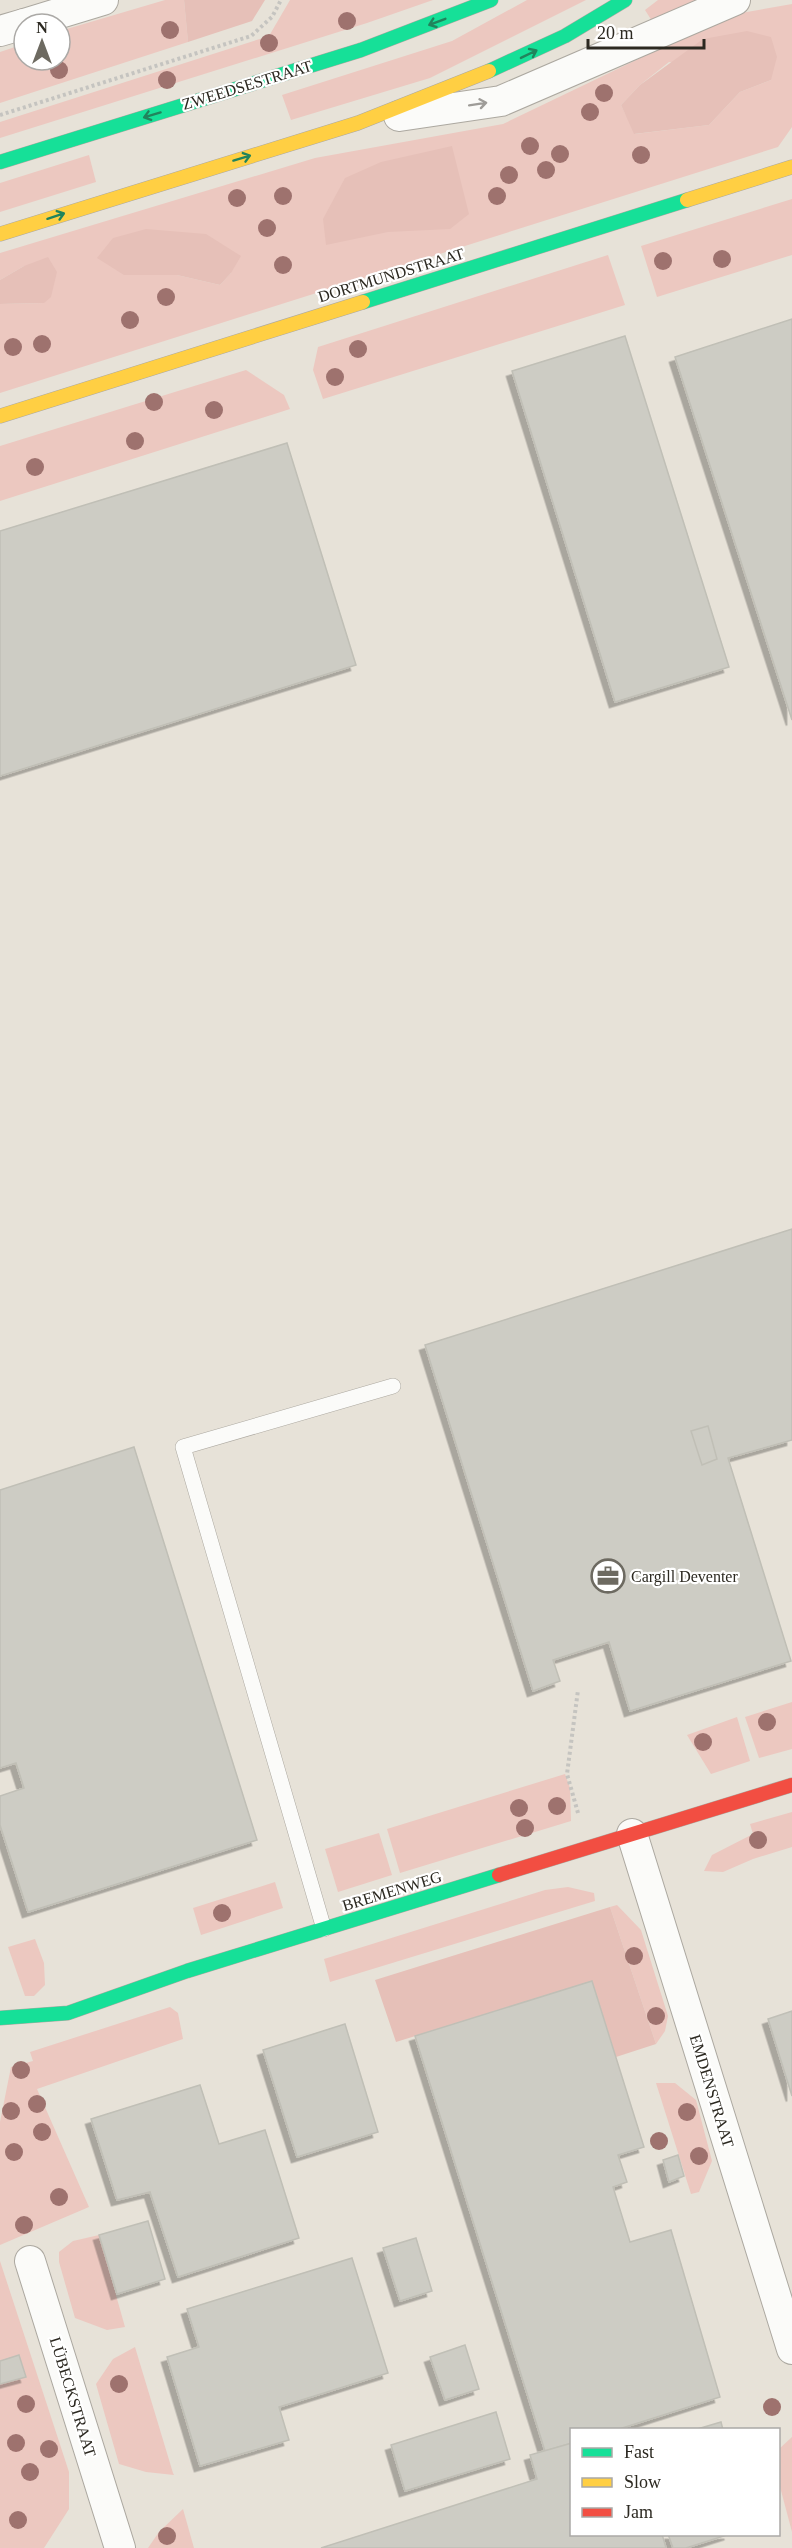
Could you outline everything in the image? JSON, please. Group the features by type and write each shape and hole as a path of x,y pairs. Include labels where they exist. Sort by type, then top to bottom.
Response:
{"street":[{"path":"64,12 103,0"},
{"name":"ZWEEDSESTRAAT","path":"0,162 362,50 491,0"},
{"path":"0,234 358,123 457,86 565,36 625,0"},
{"path":"358,123 501,101 735,0"},
{"name":"DORTMUNDSTRAAT","path":"0,416 792,167"},
{"name":"BREMENWEG","path":"0,2018 68,2013 187,1971 792,1785"},
{"name":"EMDENSTRAAT","path":"632,1834 792,2349"},
{"name":"LÜBECKSTRAAT","path":"30,2261 111,2543"}],"lane":[{"path":"324,1929 183,1447 393,1386"}],"path":[{"path":"0,115 251,36 272,17 281,0"},
{"path":"567,1774 578,1690"}],"shaded area":[{"path":"165,0 184,0 188,42 0,103 0,52 12,48 12,72 72,72 72,27"},
{"path":"184,0 265,0 252,21 188,42"},
{"path":"290,0 433,0 367,23 0,138 0,122 269,36"},
{"path":"527,0 586,0 430,78 291,120 282,95 452,41"},
{"path":"658,0 702,0 652,21 645,10"},
{"path":"792,4 792,127 778,147 0,393 0,304 44,303 24,266 0,280 0,253 315,158 503,124 730,15","holes":["669,62 771,80 740,92 709,125 635,134 621,105 640,85","231,273 220,285 177,275 124,275"]},
{"path":"747,31 771,37 777,57 771,80 740,92 709,125 634,134 621,105 640,85 703,39"},
{"path":"452,146 469,214 450,229 388,232 326,245 323,219 345,178 381,162"},
{"path":"89,155 96,182 0,212 0,183"},
{"path":"792,199 792,255 657,297 641,246"},
{"path":"146,229 206,234 241,256 231,273 220,285 177,275 124,275 97,258 113,238"},
{"path":"608,255 625,305 323,399 313,370 318,347"},
{"path":"48,257 57,272 51,297 44,303 0,304 0,280 24,266"},
{"path":"246,370 284,395 290,409 0,501 0,446"},
{"path":"792,1702 792,1749 759,1758 745,1717"},
{"path":"737,1717 750,1761 711,1774 687,1735"},
{"path":"565,1774 570,1788 571,1821 400,1873 387,1829"},
{"path":"792,1812 792,1847 753,1859 723,1872 704,1871 712,1855 753,1834 750,1824"},
{"path":"379,1833 392,1875 338,1892 325,1849"},
{"path":"275,1882 283,1908 201,1935 193,1908"},
{"path":"568,1887 594,1893 595,1901 330,1982 324,1959 545,1890"},
{"path":"617,1905 641,1930 668,2016 665,2031 656,2044 610,1907"},
{"path":"610,1907 656,2044 616,2057 592,1981 396,2042 375,1980"},
{"path":"35,1939 44,1963 45,1985 34,1996 25,1996 8,1947"},
{"path":"170,2007 178,2013 183,2039 37,2089 89,2207 0,2245 0,2122 11,2067 33,2061 30,2052"},
{"path":"656,2083 675,2083 696,2100 712,2161 699,2192 691,2194"},
{"path":"99,2235 125,2327 107,2330 75,2318 59,2262 59,2252 73,2241"},
{"path":"0,2261 69,2472 69,2509 44,2548 0,2548"},
{"path":"135,2347 174,2475 146,2472 119,2464 96,2384 113,2359"},
{"path":"792,2437 792,2532 780,2487 780,2448"},
{"path":"183,2509 194,2548 148,2548 159,2532"}],"building":[{"path":"792,319 792,720 675,357"},
{"path":"625,336 729,667 615,702 512,371"},
{"path":"287,443 356,665 0,776 0,531"},
{"path":"792,1229 792,1440 728,1458 791,1661 630,1711 609,1642 553,1660 560,1681 533,1691 425,1345"},
{"path":"708,1426 717,1459 702,1465 691,1431"},
{"path":"134,1447 257,1840 28,1912 0,1825 0,1796 24,1788 16,1763 0,1768 0,1490"},
{"path":"592,1981 644,2147 618,2155 627,2182 613,2187 630,2242 671,2230 720,2397 622,2428 570,2428 570,2444 545,2451 415,2036"},
{"path":"792,2011 792,2096 768,2019"},
{"path":"345,2024 378,2132 297,2157 263,2050"},
{"path":"200,2085 219,2144 265,2130 299,2238 178,2277 150,2192 117,2200 91,2119"},
{"path":"678,2155 684,2176 669,2182 663,2160"},
{"path":"148,2221 165,2279 117,2294 99,2235"},
{"path":"416,2238 432,2291 400,2301 383,2248"},
{"path":"352,2258 388,2373 279,2407 289,2440 200,2466 167,2357 199,2347 187,2309"},
{"path":"465,2345 479,2389 445,2400 430,2357"},
{"path":"19,2355 26,2377 0,2384 0,2361"},
{"path":"496,2412 510,2459 405,2491 391,2445"},
{"path":"721,2422 722,2428 701,2428"},
{"path":"570,2444 570,2536 663,2536 666,2548 321,2548 537,2479 530,2455"},
{"path":"669,2536 724,2536 686,2548 673,2548"}],"traffic: fast":[{"path":"0,162 361,50 491,0"},
{"path":"489,71 565,36 625,0"},
{"path":"363,302 687,200"},
{"path":"0,2018 68,2013 187,1971 499,1875"}],"traffic: slow":[{"path":"0,234 358,123 489,71"},
{"path":"687,200 792,167"},
{"path":"0,416 363,302"}],"traffic: jam":[{"path":"499,1875 792,1785"}],"place":[{"name":"Cargill Deventer","path":"608,1576"}]}
